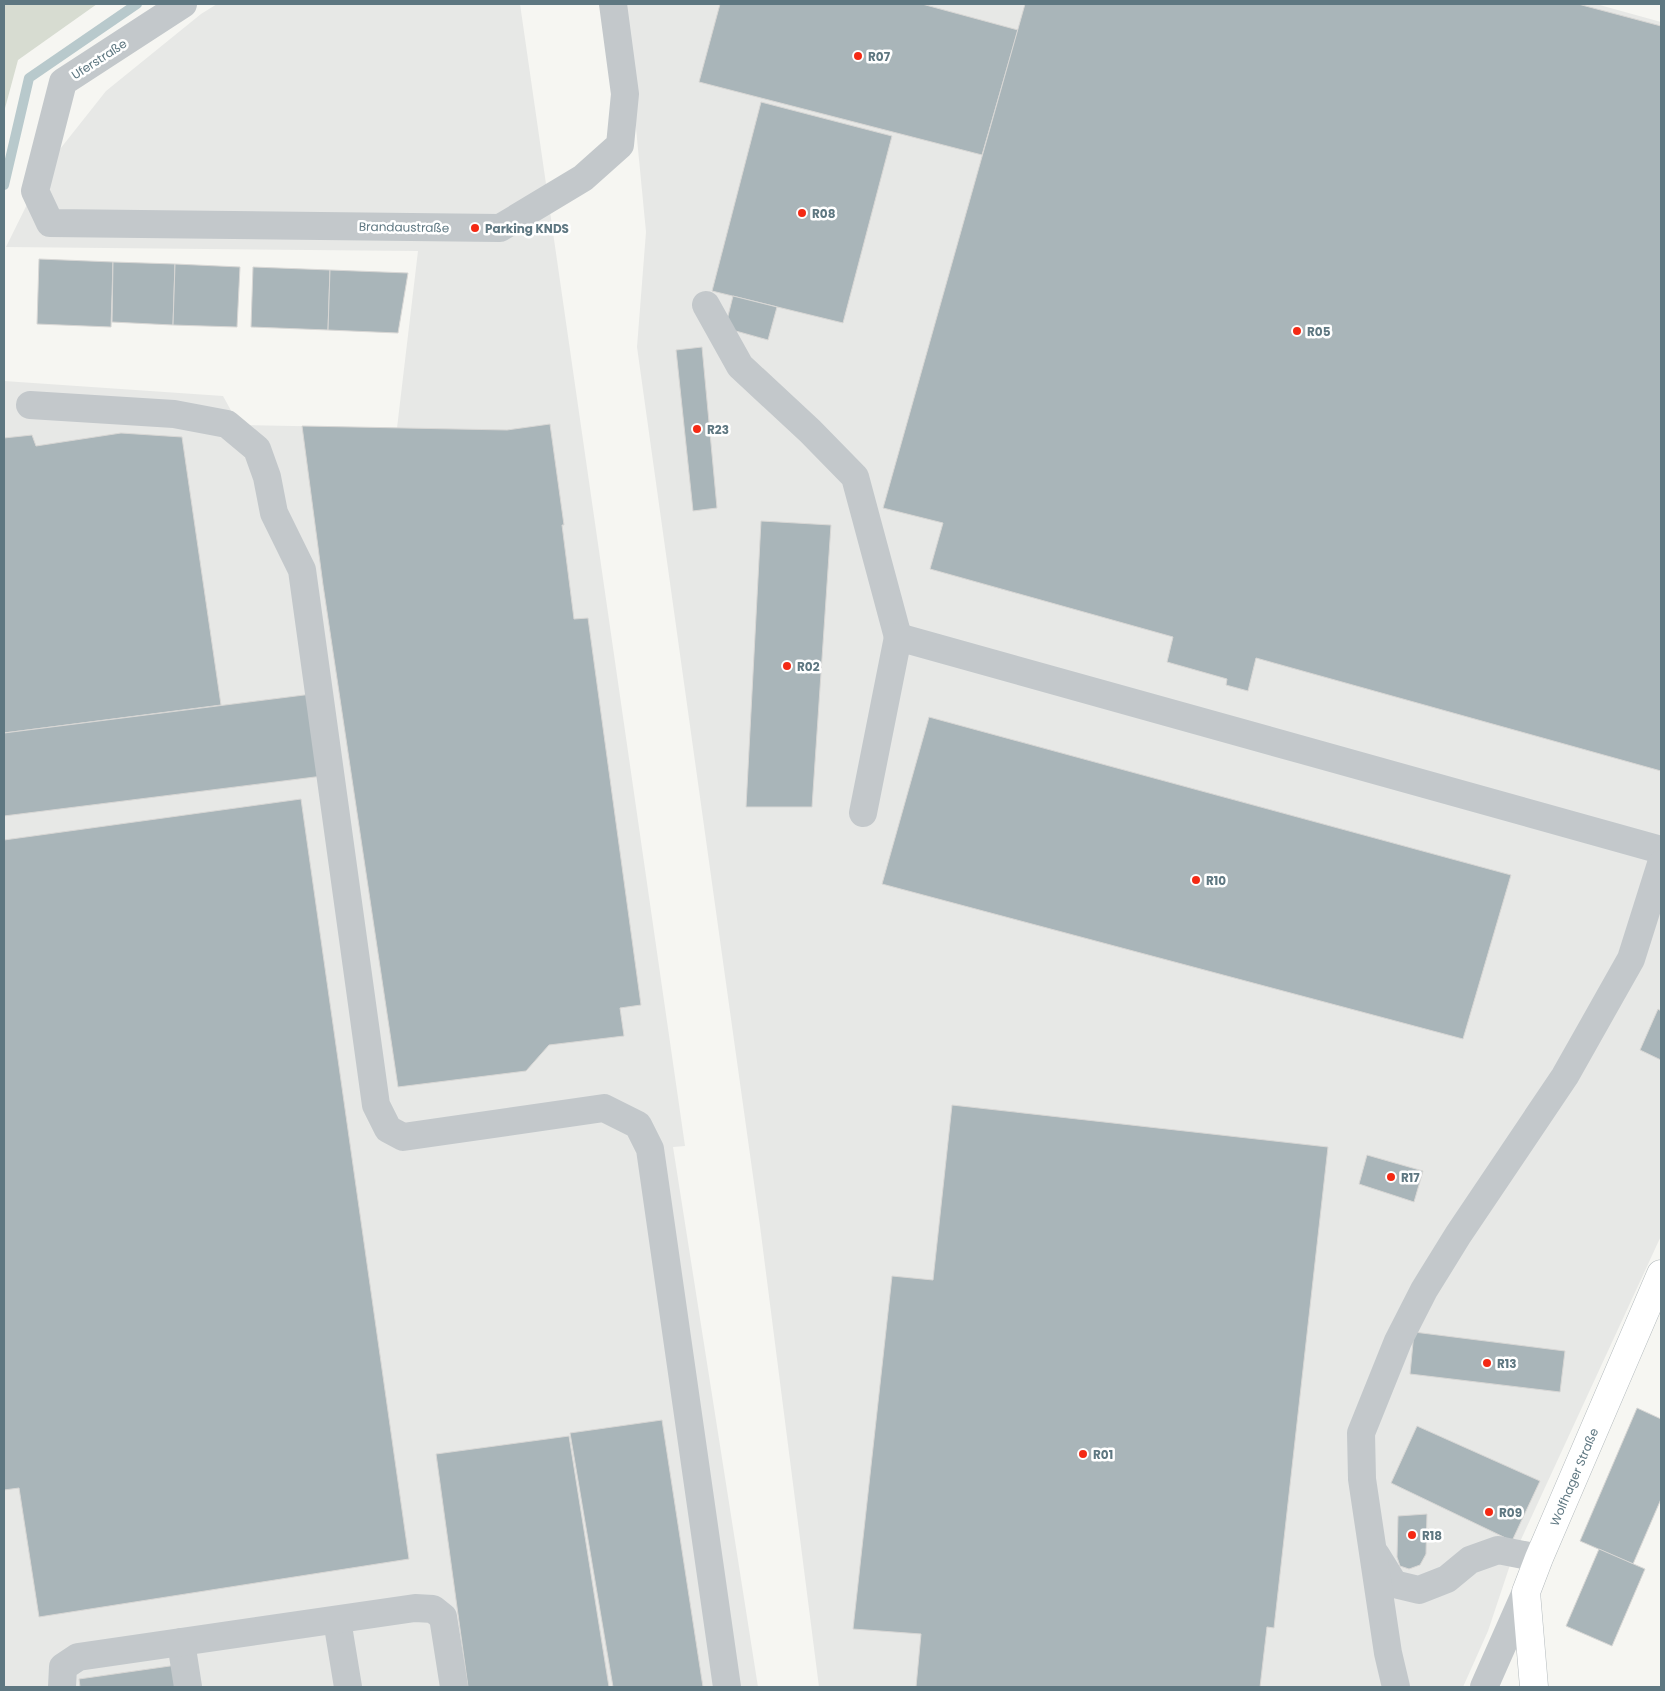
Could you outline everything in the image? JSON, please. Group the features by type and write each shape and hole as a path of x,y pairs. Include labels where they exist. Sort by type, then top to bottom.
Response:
{"main road":[{"name":"Wolfhager Straße","path":"1534,1687 1526,1592 1538,1558 1661,1274"}],"street":[{"name":"Uferstraße","path":"50,223 35,191 63,82 183,4"},
{"name":"Brandaustraße","path":"50,223 500,228 583,178 620,145 625,94 613,4"},
{"path":"706,305 740,366 810,430 855,477 898,637 863,813"},
{"path":"30,405 174,414 227,424 257,449 267,476 274,513 302,570 376,1105 388,1130 403,1137 604,1108 638,1126 650,1149 727,1687"},
{"path":"898,637 1661,850"},
{"path":"1396,1687 1388,1653 1362,1479 1361,1433 1398,1341 1424,1290 1458,1234 1565,1076 1632,959 1661,864"},
{"path":"1374,1551 1394,1584 1419,1590 1447,1579 1470,1560 1498,1550 1538,1558"},
{"path":"1484,1687 1526,1592"},
{"path":"62,1687 63,1667 78,1657 415,1608 433,1609 443,1617 454,1687"},
{"path":"337,1620 348,1687"},
{"path":"181,1642 188,1687"}],"shaded area":[{"path":"4,4 97,4 18,60 4,112"},
{"path":"217,4 520,4 685,1146 673,1147 758,1687 4,1687 4,381 223,396 239,425 397,428 418,251 6,247 45,168 106,91 201,14"},
{"path":"624,4 1596,4 1661,22 1661,1236 1512,1559 1488,1631 1463,1687 819,1687 760,1226 637,347 646,232"}],"building":[{"name":"R07","path":"720,4 922,4 1018,30 982,155 699,82"},
{"name":"R05","path":"1025,4 1578,4 1661,26 1661,771 1256,658 1248,691 1226,685 1227,679 1167,662 1173,637 930,569 943,523 883,508"},
{"name":"R08","path":"761,102 892,136 843,323 712,291"},
{"path":"39,259 113,262 111,327 37,324"},
{"path":"113,262 175,264 173,325 112,322"},
{"path":"175,264 240,267 237,327 173,325"},
{"path":"253,267 330,270 328,330 251,327"},
{"path":"330,270 408,273 398,333 328,330"},
{"path":"733,296 777,307 768,340 725,328"},
{"name":"R23","path":"702,347 717,508 693,511 676,350"},
{"path":"550,424 564,525 562,525 574,619 588,618 641,1005 620,1008 624,1036 549,1045 526,1071 398,1087 323,585 302,426 507,430"},
{"path":"121,433 182,437 221,705 4,733 4,438 32,435 36,446"},
{"name":"R02","path":"761,521 831,525 812,807 746,807"},
{"path":"312,694 323,776 4,816 4,733"},
{"name":"R10","path":"929,717 1511,875 1463,1039 882,884"},
{"path":"301,799 409,1559 39,1617 19,1488 4,1490 4,840"},
{"path":"1658,1009 1661,1011 1661,1060 1640,1050"},
{"name":"R01","path":"952,1105 1328,1147 1274,1628 1267,1627 1260,1687 916,1687 921,1634 853,1629 892,1276 933,1280"},
{"name":"R17","path":"1367,1155 1423,1171 1414,1202 1359,1184"},
{"name":"R13","path":"1414,1332 1565,1351 1560,1392 1410,1374"},
{"path":"1637,1408 1661,1419 1661,1499 1633,1564 1580,1541"},
{"path":"662,1420 703,1687 613,1687 570,1433"},
{"name":"R09","path":"1417,1426 1540,1481 1512,1541 1391,1483"},
{"path":"569,1436 609,1687 468,1687 436,1454"},
{"name":"R18","path":"1427,1514 1426,1554 1420,1565 1409,1569 1400,1566 1397,1557 1398,1516"},
{"path":"1599,1549 1645,1569 1612,1646 1566,1626"},
{"path":"177,1665 180,1687 80,1687 79,1679"}],"waterway":[{"path":"4,185 29,78 137,4"}],"place":[{"name":"R07","path":"858,56"},
{"name":"R08","path":"802,213"},
{"name":"Parking KNDS","path":"475,228"},
{"name":"R05","path":"1297,331"},
{"name":"R23","path":"697,429"},
{"name":"R02","path":"787,666"},
{"name":"R10","path":"1196,880"},
{"name":"R17","path":"1391,1177"},
{"name":"R13","path":"1487,1363"},
{"name":"R01","path":"1083,1454"},
{"name":"R09","path":"1489,1512"},
{"name":"R18","path":"1412,1535"}]}
